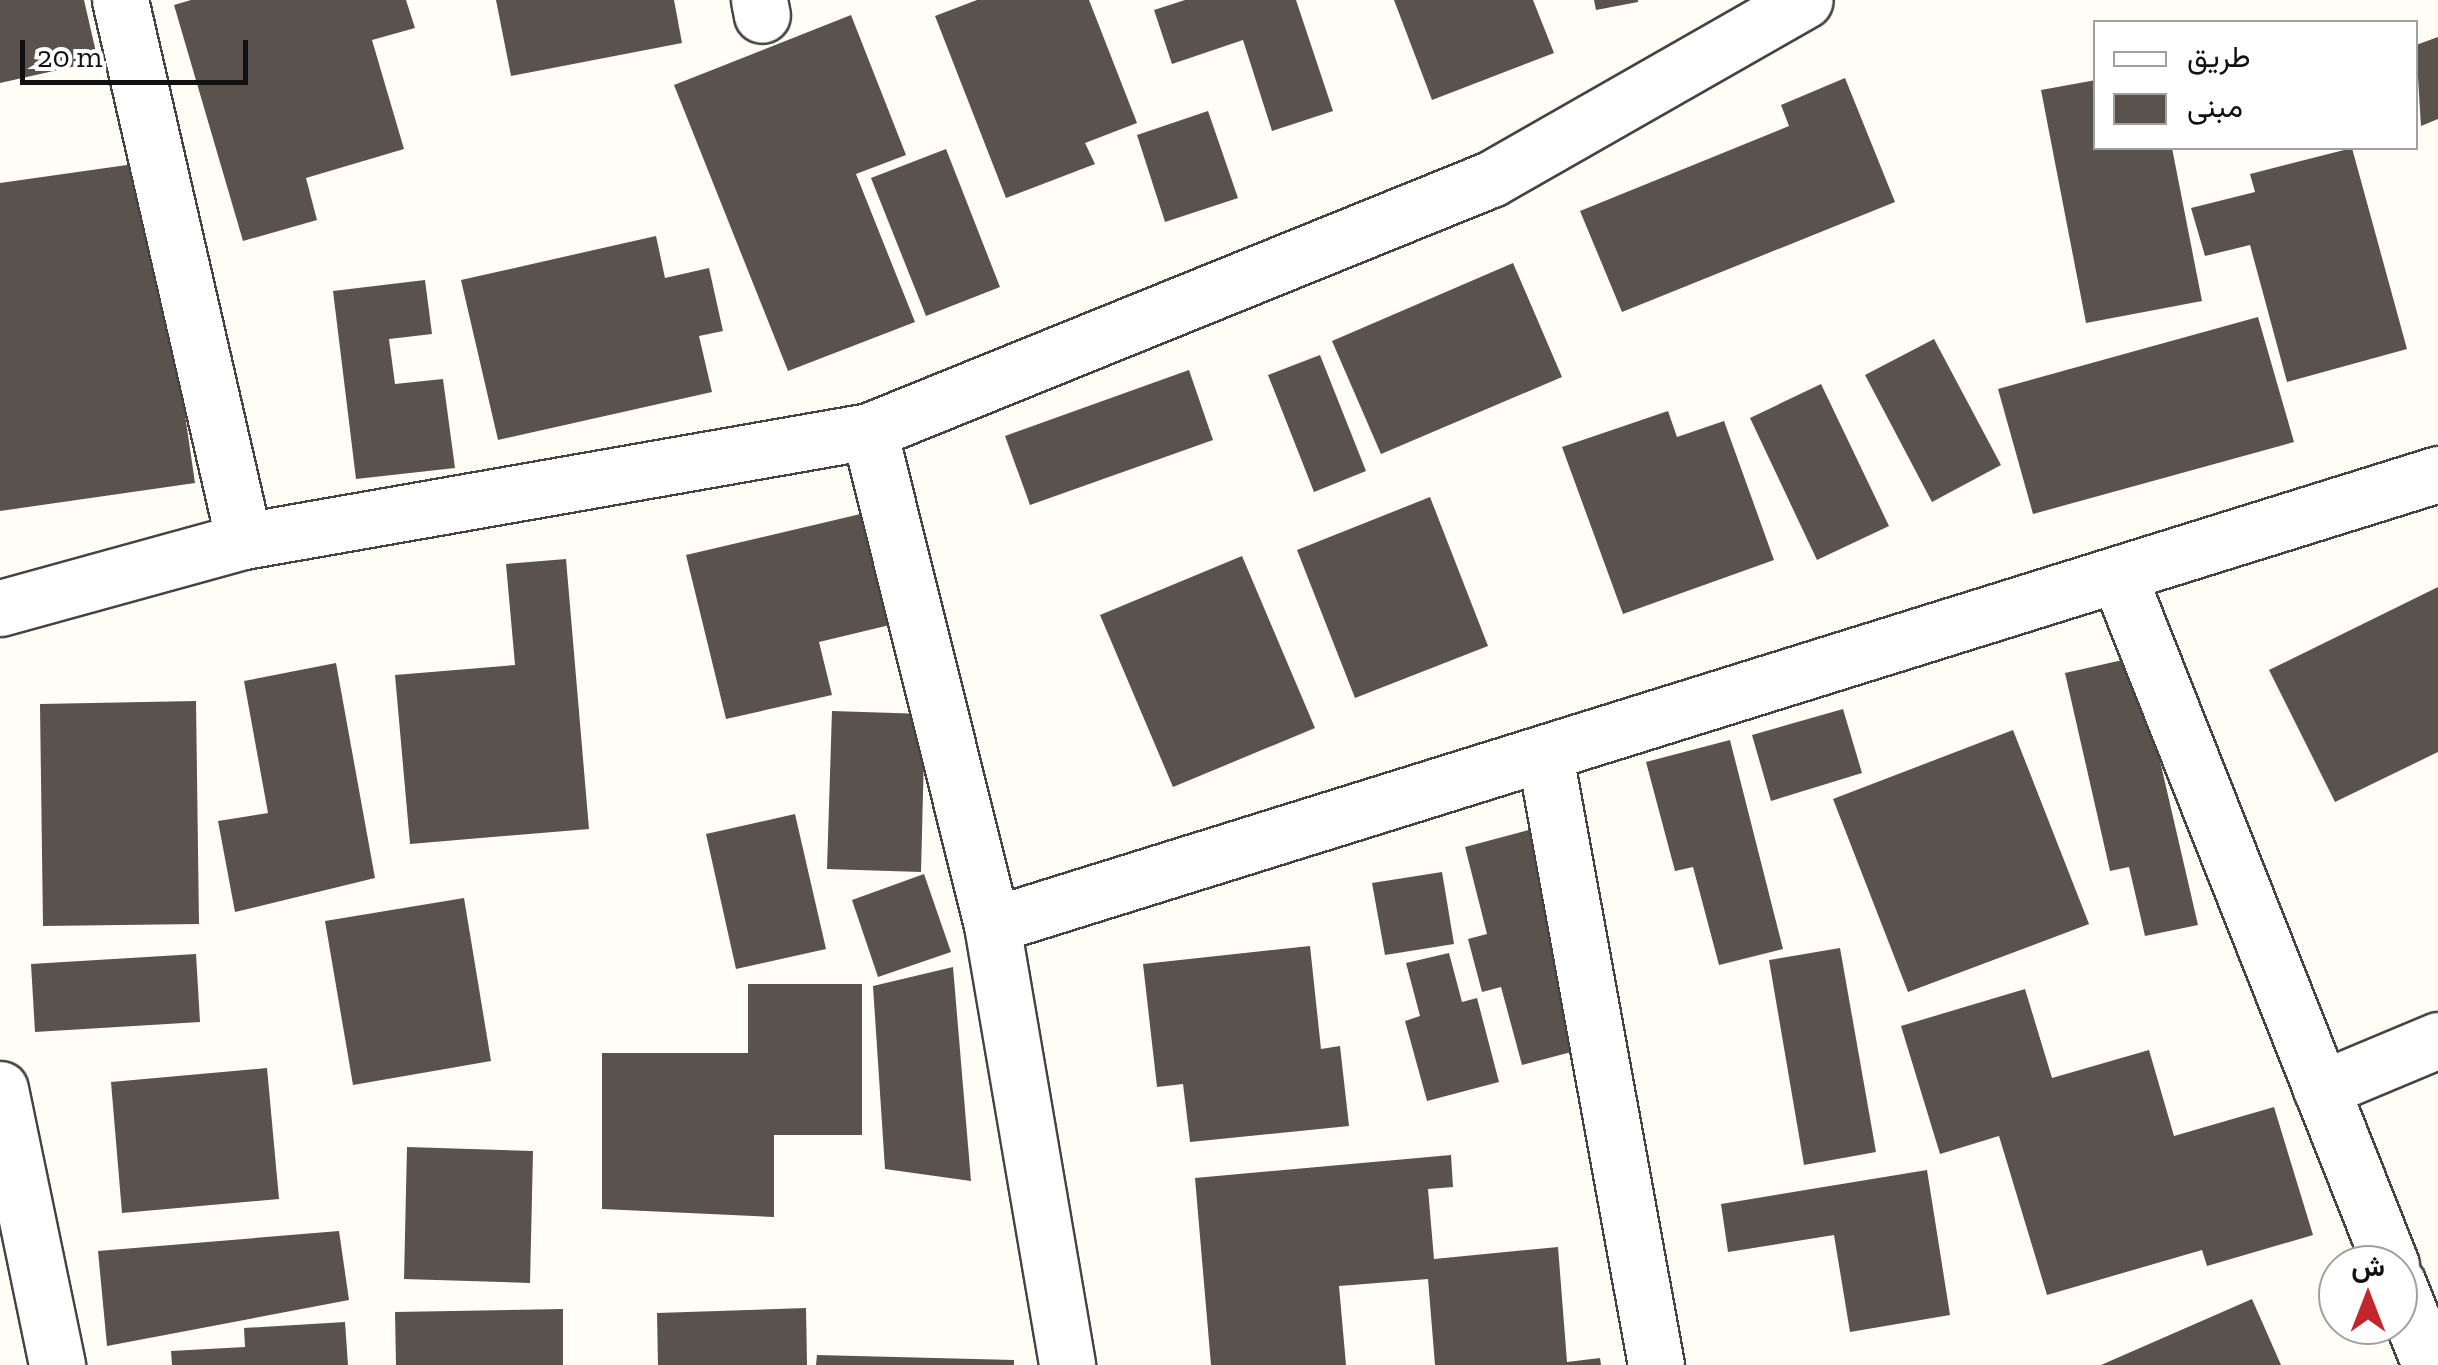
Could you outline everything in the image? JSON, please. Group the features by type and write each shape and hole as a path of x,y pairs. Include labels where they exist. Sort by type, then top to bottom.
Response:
{"street":[{"path":"120,0 244,541"},
{"path":"0,608 244,541 869,431 1491,180 1805,0"},
{"path":"869,431 992,925 1067,1365"},
{"path":"992,925 1545,756 2438,474"},
{"path":"2118,575 2382,1245"},
{"path":"1545,756 1656,1365"},
{"path":"2322,1089 2438,1040"},
{"path":"0,1089 56,1365"},
{"path":"2418,1335 2430,1365"}],"building":[{"path":"0,0 84,0 98,61 0,83"},
{"path":"191,0 406,0 415,28 372,40 404,149 306,178 317,220 243,241 174,5"},
{"path":"496,0 674,0 682,43 511,76"},
{"path":"977,0 1089,0 1137,123 1085,143 1095,164 1006,198 935,16"},
{"path":"1185,0 1296,0 1333,111 1272,131 1243,40 1172,64 1154,10"},
{"path":"1394,0 1533,0 1554,53 1432,100"},
{"path":"1594,0 1638,0 1638,2 1596,10"},
{"path":"851,15 906,155 856,174 915,322 788,371 674,85"},
{"path":"2438,37 2438,119 2421,126 2418,77 2418,44"},
{"path":"1845,78 1895,202 1622,312 1580,211 1789,126 1781,105"},
{"path":"2093,81 2093,150 2172,150 2202,301 2086,323 2041,90"},
{"path":"1208,111 1238,198 1165,222 1137,135"},
{"path":"946,149 1000,287 926,316 871,178"},
{"path":"2353,150 2407,349 2287,382 2250,245 2205,256 2191,208 2255,192 2250,174"},
{"path":"148,162 195,483 0,511 0,183"},
{"path":"656,236 665,278 709,268 723,331 699,336 712,392 498,440 461,280"},
{"path":"1513,263 1562,377 1381,454 1332,341"},
{"path":"425,280 432,334 389,339 395,384 443,379 455,468 356,479 333,291"},
{"path":"2258,317 2294,442 2033,514 1998,389"},
{"path":"1934,339 2001,465 1932,502 1865,375"},
{"path":"1320,355 1366,471 1314,492 1268,375"},
{"path":"1189,370 1213,440 1030,505 1005,436"},
{"path":"1821,384 1889,526 1817,560 1750,418"},
{"path":"1668,411 1677,437 1724,421 1774,560 1623,614 1562,447"},
{"path":"1430,497 1488,646 1355,698 1297,550"},
{"path":"869,512 894,624 819,642 832,695 726,719 686,555"},
{"path":"1242,556 1315,728 1173,787 1100,615"},
{"path":"566,559 589,829 410,844 395,675 515,665 506,564"},
{"path":"2438,587 2438,752 2335,802 2269,670"},
{"path":"2136,657 2198,925 2145,936 2129,867 2110,871 2065,673"},
{"path":"336,663 375,878 235,912 218,821 268,813 244,681"},
{"path":"196,701 199,924 43,926 40,704"},
{"path":"1843,709 1862,773 1771,801 1752,735"},
{"path":"832,711 925,714 921,872 827,869"},
{"path":"2013,730 2089,924 1908,992 1833,799"},
{"path":"1730,740 1783,949 1719,965 1693,867 1675,871 1646,762"},
{"path":"795,814 826,949 736,969 706,834"},
{"path":"1536,828 1594,1046 1522,1065 1501,987 1482,992 1468,939 1487,934 1465,847"},
{"path":"1442,872 1454,944 1385,955 1372,883"},
{"path":"924,874 951,952 878,977 852,900"},
{"path":"464,898 491,1061 353,1085 325,921"},
{"path":"1310,946 1321,1049 1340,1046 1349,1126 1190,1142 1183,1084 1157,1087 1143,964"},
{"path":"1840,948 1876,1152 1804,1165 1769,960"},
{"path":"1449,953 1462,1002 1477,998 1499,1082 1427,1101 1405,1021 1420,1016 1406,963"},
{"path":"196,954 200,1022 35,1032 31,964"},
{"path":"953,967 971,1181 885,1169 873,986"},
{"path":"748,984 862,984 862,1135 774,1135 774,1217 602,1209 602,1053 748,1053"},
{"path":"2025,989 2052,1078 2149,1050 2174,1136 2274,1107 2313,1235 2207,1266 2202,1250 2047,1295 1999,1136 1940,1154 1901,1026"},
{"path":"267,1068 279,1199 122,1213 111,1082"},
{"path":"407,1147 533,1151 530,1283 404,1279"},
{"path":"1451,1155 1453,1187 1428,1189 1434,1259 1558,1247 1567,1362 1600,1358 1601,1365 1435,1365 1428,1279 1339,1286 1346,1365 1211,1365 1195,1178"},
{"path":"1927,1170 1950,1315 1850,1332 1834,1235 1728,1252 1721,1204"},
{"path":"339,1231 349,1300 107,1346 98,1251"},
{"path":"2252,1299 2281,1365 2101,1365"},
{"path":"806,1308 807,1365 658,1365 657,1313"},
{"path":"563,1309 563,1365 396,1365 395,1312"},
{"path":"345,1322 348,1365 172,1365 171,1351 245,1347 244,1328"},
{"path":"817,1355 1014,1360 1014,1365 816,1365"}]}
